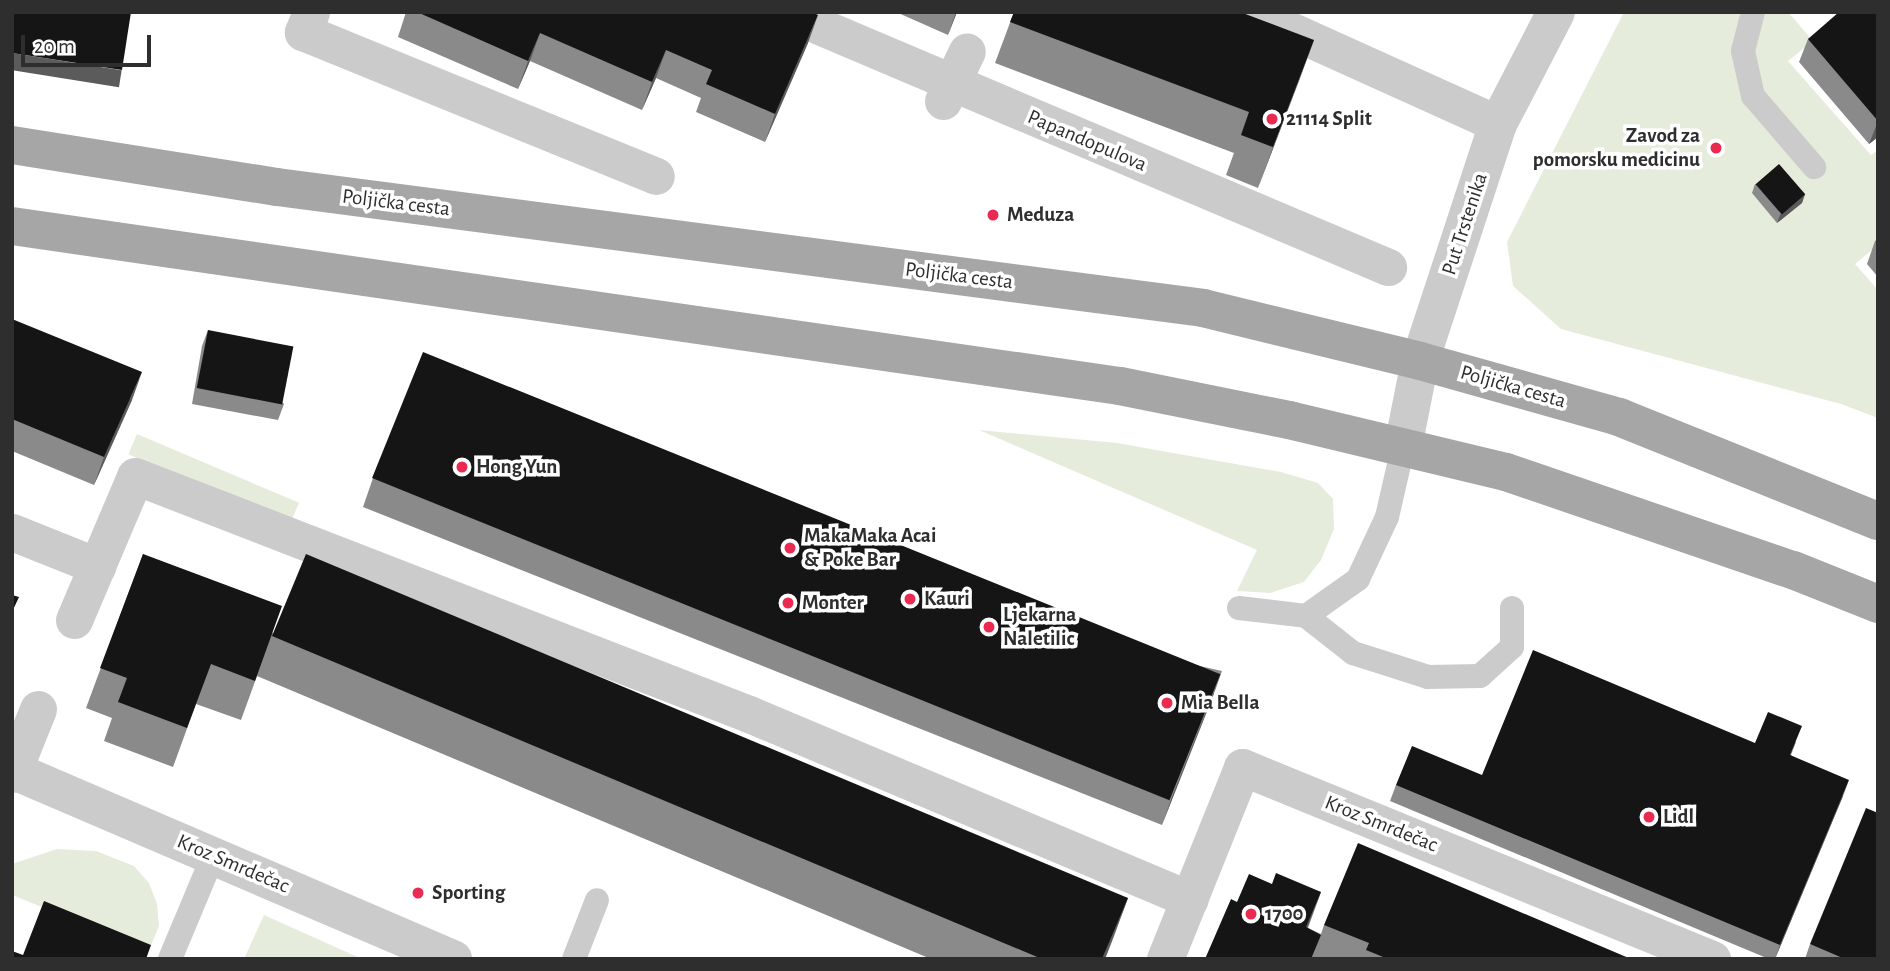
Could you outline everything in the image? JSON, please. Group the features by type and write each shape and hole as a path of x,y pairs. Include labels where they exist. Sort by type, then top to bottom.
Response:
{"main road":[{"name":"Poljička cesta","path":"12,145 291,189 1203,308 1420,361 1619,417 1878,521"},
{"path":"12,226 1121,386 1289,420 1518,476 1793,570 1878,604"}],"street":[{"path":"311,12 303,32 656,176"},
{"name":"Papandopulova","path":"786,12 948,93 1388,267"},
{"path":"1250,12 1498,124"},
{"name":"Put Trstenika","path":"1403,447 1420,361 1498,124 1556,12"},
{"path":"948,93 967,51"},
{"path":"74,620 135,476 749,714 1191,899"},
{"path":"12,532 97,566"},
{"path":"13,772 38,709"},
{"name":"Kroz Smrdečac","path":"1165,959 1242,767 1712,959"},
{"name":"Kroz Smrdečac","path":"13,772 453,959"}],"lane":[{"path":"1753,12 1743,51 1753,96 1814,167"},
{"path":"1306,616 1358,579 1387,517 1403,447"},
{"path":"1239,608 1306,616 1353,653 1428,677 1480,676 1512,647 1512,608"},
{"path":"170,959 214,856"},
{"path":"574,959 597,900"}],"green space":[{"name":"Zavod za pomorsku medicinu","path":"1624,12 1788,12 1813,41 1788,61 1871,155 1878,150 1878,245 1855,264 1878,290 1878,418 1841,404 1561,329 1513,286 1507,242"},
{"path":"979,430 1117,443 1281,472 1318,483 1333,499 1334,529 1321,560 1304,582 1270,593 1237,591 1257,550"},
{"path":"137,434 299,503 290,523 128,454"},
{"path":"57,849 96,851 134,866 149,883 157,904 159,926 149,950 12,895 12,864"},
{"path":"264,915 362,959 244,959"}],"building":[{"path":"12,12 131,12 122,70 12,53"},
{"path":"417,12 812,12 818,15 775,114 706,84 712,70 666,50 652,82 540,33 528,61"},
{"path":"1014,12 1240,12 1314,40 1273,147 1241,135 1249,112 1010,22"},
{"path":"1839,12 1878,12 1878,121 1808,39"},
{"path":"1779,164 1805,194 1782,215 1756,184"},
{"path":"12,319 142,372 104,457 12,419"},
{"path":"208,330 293,347 282,405 197,388"},
{"name":"Monter","path":"423,352 1220,674 1169,800 372,478"},
{"path":"143,554 282,606 255,681 211,664 187,728 118,702 127,678 100,668"},
{"path":"306,554 1128,898 1102,959 1042,959 272,636"},
{"path":"12,595 19,597 12,612"},
{"path":"1533,650 1755,743 1768,712 1802,726 1790,755 1849,780 1780,945 1396,785 1412,746 1482,775"},
{"path":"1866,808 1878,813 1878,959 1845,959 1810,944"},
{"path":"1358,843 1631,959 1388,959 1366,950 1369,943 1324,925"},
{"path":"1276,873 1321,892 1306,927 1321,935 1311,959 1205,959 1231,899 1237,902 1249,874 1272,884"},
{"path":"44,901 151,945 146,959 12,959 12,951 23,955"}],"place":[{"name":"21114 Split","path":"1272,119"},
{"name":"Zavod za pomorsku medicinu","path":"1716,148"},
{"name":"Meduza","path":"993,215"},
{"name":"Hong Yun","path":"462,467"},
{"name":"MakaMaka Acai & Poke Bar","path":"790,548"},
{"name":"Kauri","path":"910,599"},
{"name":"Monter","path":"788,603"},
{"name":"Ljekarna Naletilic","path":"989,627"},
{"name":"Mia Bella","path":"1167,703"},
{"name":"Lidl","path":"1649,817"},
{"name":"Sporting","path":"418,893"},
{"name":"1700","path":"1251,914"}]}
